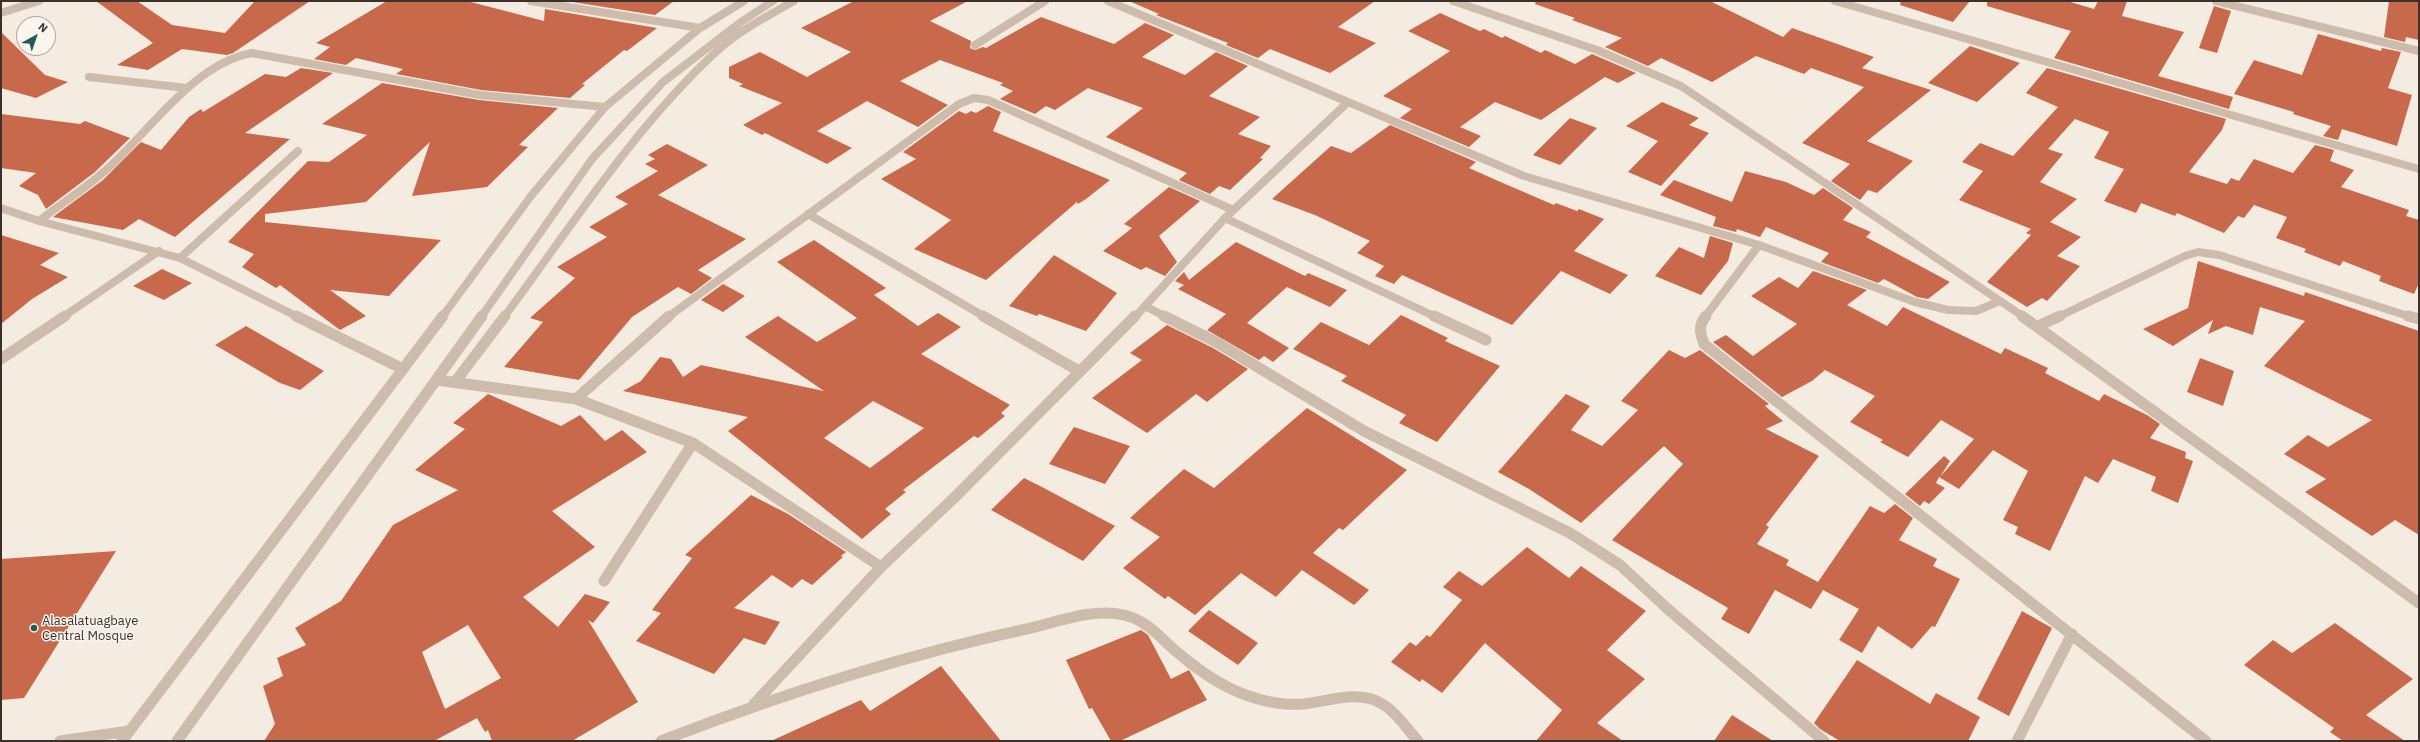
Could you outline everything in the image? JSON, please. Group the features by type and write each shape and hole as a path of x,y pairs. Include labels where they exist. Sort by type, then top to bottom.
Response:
{"street":[{"path":"1,13 38,1"},
{"path":"531,1 700,28"},
{"path":"60,741 125,736 403,369 531,196 605,107 700,28 744,1"},
{"path":"177,741 437,380 592,158 663,82 741,22 773,1"},
{"path":"455,382 651,119 723,46 738,34 794,1"},
{"path":"975,44 1045,1"},
{"path":"1108,1 1524,176 1759,245 1915,302 1942,308 1976,311 2000,301"},
{"path":"1453,1 1592,47 1637,64 1682,86 2038,326 2156,414 2419,603"},
{"path":"1835,1 2419,169"},
{"path":"2216,1 2419,51"},
{"path":"38,221 112,164 187,88 235,56 252,53 323,64 480,96 605,107"},
{"path":"89,77 187,88"},
{"path":"576,399 667,317 959,104 974,98 988,100 1233,210"},
{"path":"754,704 880,567 955,497 1145,306 1233,210 1348,102"},
{"path":"180,258 298,151"},
{"path":"1,208 38,221 159,251 180,258 403,369"},
{"path":"808,214 1079,371"},
{"path":"1225,218 1486,340"},
{"path":"1759,245 1701,322 1700,333 1704,344 2206,741"},
{"path":"1,358 159,251"},
{"path":"2038,326 2185,256 2198,252 2226,257 2419,319"},
{"path":"1145,306 1216,342 1364,431 1576,537 1632,575 1670,612 1824,741"},
{"path":"437,380 576,399 693,443 720,459 880,567"},
{"path":"604,581 693,443"},
{"path":"661,741 754,704 951,646 1013,631 1108,613 1133,617 1159,634 1178,652 1206,673 1250,697 1292,704 1354,696 1377,701 1397,717 1418,741"},
{"path":"2017,741 2072,634"}],"building":[{"path":"96,1 137,1 172,25 225,33 254,2 310,1 233,53 227,55 182,49 148,70 117,65 153,43"},
{"path":"387,1 467,1 544,21 545,9 657,28 627,51 624,50 582,84 585,85 570,98 481,90 396,74 403,69 356,58 346,65 314,59 330,47 316,43"},
{"path":"566,1 674,1 655,15"},
{"path":"854,1 968,1 930,21 971,41 970,48 975,50 983,47 986,48 1041,17 1114,44 1145,23 1174,35 1142,57 1185,75 1216,52 1248,66 1209,96 1260,117 1238,134 1271,146 1260,158 1263,159 1230,190 1219,186 1210,194 1179,180 1187,173 1106,137 1143,108 1088,88 1055,110 1046,106 1035,114 1000,99 1013,91 1000,85 1003,83 940,60 900,81 948,105 918,127 867,101 817,131 852,148 827,164 765,133 762,135 743,125 782,103 739,86 743,84 729,78 729,67 760,52 807,77 851,52 801,28"},
{"path":"1129,1 1375,1 1338,27 1376,43 1330,73 1270,49 1258,58 1226,45 1228,43 1156,15 1159,14"},
{"path":"1536,1 1710,1 1783,37 1792,28 1874,57 1862,68 1931,90 1867,141 1913,161 1877,193 1868,190 1860,200 1831,181 1850,164 1802,143 1864,87 1811,68 1804,74 1756,56 1712,82 1661,58 1648,66 1605,47 1622,38 1572,20 1575,18 1535,4"},
{"path":"1901,1 1970,1 1953,22 1900,5"},
{"path":"1987,1 2067,1 2094,9 2098,1 2127,1 2122,16 2184,32 2158,76 2233,97 2229,109 2054,58 2071,31 1987,6"},
{"path":"2389,1 2419,1 2419,40 2406,37 2405,42 2384,37"},
{"path":"2214,6 2231,11 2217,53 2199,48"},
{"path":"1440,13 1480,31 1484,29 1502,38 1505,36 1541,53 1545,50 1575,64 1592,54 1636,73 1618,83 1605,77 1541,120 1495,102 1460,127 1481,136 1469,147 1400,118 1412,109 1383,96 1450,51 1408,31"},
{"path":"1,32 16,47 16,56 26,56 45,75 68,82 36,98 1,88"},
{"path":"2318,34 2381,51 2382,48 2401,52 2388,88 2412,95 2397,146 2342,129 2338,140 2323,136 2331,126 2293,114 2294,112 2234,94 2254,60 2302,75"},
{"path":"1970,46 2020,63 1977,102 1928,83"},
{"path":"301,68 333,73 245,133 290,139 175,237 139,219 123,230 53,217 103,180 141,142 161,150 189,117 201,109 203,112 265,74 286,77"},
{"path":"2047,68 2226,119 2222,130 2189,172 2227,184 2231,178 2239,181 2254,159 2293,173 2315,145 2334,150 2330,161 2354,170 2341,187 2409,210 2406,216 2419,220 2419,283 2414,294 2379,281 2381,276 2343,261 2340,266 2304,252 2306,249 2276,238 2287,217 2254,205 2244,218 2238,216 2224,233 2177,213 2175,216 2141,203 2136,213 2104,201 2124,169 2094,158 2109,132 2075,119 2048,149 2063,154 2040,182 2077,199 2050,222 2081,237 2057,256 2080,266 2047,301 2042,298 2027,307 1987,282 2031,235 2026,233 2031,229 1959,200 1983,171 1962,162 1980,143 2013,156 2058,107 2026,93"},
{"path":"382,83 479,100 558,108 519,145 528,147 487,187 412,196 430,142 366,202 265,214 265,222 441,240 389,296 330,290 366,316 340,330 280,285 276,288 242,267 254,254 228,242 308,161 329,162 367,135 322,124"},
{"path":"1662,102 1699,118 1689,125 1709,133 1661,186 1628,172 1658,141 1626,126"},
{"path":"988,106 1001,112 993,131 1110,180 1086,199 1078,204 1077,202 986,280 914,249 951,220 881,179 916,159 903,152 959,111 966,114 971,111 976,113"},
{"path":"1,114 80,124 85,121 130,138 95,172 46,209 38,195 19,186 36,173 1,168"},
{"path":"1570,118 1597,128 1560,165 1533,155"},
{"path":"1390,125 1476,162 1469,168 1496,180 1554,205 1556,203 1577,211 1579,209 1604,219 1574,251 1628,275 1610,294 1561,271 1512,325 1402,275 1394,284 1375,276 1384,266 1357,253 1370,241 1315,215 1272,199 1331,146 1351,153"},
{"path":"667,144 708,165 658,195 746,239 698,270 712,278 691,294 678,287 632,317 579,380 504,367 543,322 530,318 575,278 557,267 607,237 589,227 628,204 615,197 658,171 645,164 655,159 648,155"},
{"path":"1745,171 1786,182 1814,195 1823,188 1853,208 1843,220 1871,232 1866,237 1950,282 1928,299 1917,297 1884,279 1878,283 1821,262 1829,253 1766,227 1760,237 1737,229 1736,232 1713,226 1716,217 1660,195 1674,180 1732,202"},
{"path":"1169,187 1200,201 1159,236 1177,262 1165,276 1146,267 1141,270 1103,251 1132,228 1124,224"},
{"path":"1,235 59,253 40,265 68,277 32,299 1,324"},
{"path":"1710,236 1733,243 1728,261 1701,295 1655,276 1679,247 1704,258"},
{"path":"814,240 886,288 874,295 918,326 938,313 961,327 921,354 1010,405 1001,413 1005,416 978,438 974,436 903,490 906,492 885,509 891,514 862,539 728,431 748,417 623,391 641,381 660,357 671,359 683,377 701,365 824,391 745,337 778,316 817,342 857,318 777,262","holes":["873,401 924,428 870,468 824,438"]},
{"path":"1236,242 1305,276 1308,273 1347,290 1330,307 1287,287 1247,323 1289,348 1273,362 1264,356 1259,360 1207,330 1226,314 1178,289 1184,285 1175,281 1184,272 1189,280"},
{"path":"1054,255 1117,293 1086,331 1039,314 1037,316 1009,306"},
{"path":"2198,261 2304,296 2305,292 2419,331 2419,535 2395,520 2372,536 2305,492 2326,479 2284,454 2308,435 2328,447 2372,420 2264,366 2305,321 2260,307 2253,335 2226,326 2208,334 2213,320 2173,346 2143,329 2188,308"},
{"path":"162,269 192,283 164,300 133,286"},
{"path":"1813,271 1867,290 1847,305 1887,326 1903,307 2001,354 2005,348 2048,368 2045,373 2099,401 2104,394 2147,415 2160,424 2150,438 2186,452 2185,458 2193,461 2178,503 2151,491 2156,477 2113,459 2098,483 2085,476 2050,551 2015,534 2018,527 2003,520 2028,471 1993,450 1959,489 1939,477 1936,483 1945,488 1929,504 1924,501 1920,506 1905,494 1944,456 1950,461 1940,477 1974,439 1941,420 1908,457 1880,442 1883,440 1850,422 1875,396 1825,370 1812,381 1782,397 1713,342 1726,335 1753,356 1797,324 1751,296 1779,277 1798,288"},
{"path":"723,284 745,296 723,312 701,300"},
{"path":"1401,315 1448,338 1445,341 1500,366 1437,442 1399,423 1406,415 1341,381 1347,376 1293,349 1321,322 1369,345"},
{"path":"1167,325 1213,348 1248,369 1207,402 1196,394 1147,433 1092,398 1142,360 1130,353"},
{"path":"246,326 324,371 300,390 280,383 215,345"},
{"path":"1669,350 1685,358 1700,350 1769,404 1765,406 1783,421 1766,429 1819,456 1766,525 1769,527 1757,544 1789,560 1786,565 1818,582 1870,506 1884,513 1895,504 1913,518 1899,540 1937,559 1933,566 1960,579 1935,627 1932,626 1912,649 1878,626 1862,653 1839,640 1859,609 1823,590 1811,609 1775,590 1749,634 1721,619 1728,608 1612,540 1683,464 1664,446 1581,523 1529,489 1498,472 1566,394 1590,406 1571,430 1602,446 1638,410 1621,401"},
{"path":"2200,358 2234,371 2223,406 2187,392"},
{"path":"488,394 561,426 580,415 605,441 622,430 647,452 552,511 595,547 523,597 558,627 585,594 610,602 593,623 588,620 638,702 572,741 492,741 488,730 485,732 477,718 434,741 264,741 275,724 263,686 283,676 277,658 306,645 295,628 341,601 393,525 458,490 415,470 465,429 453,423","holes":["468,625 501,678 445,709 422,652"]},
{"path":"1307,408 1407,470 1343,530 1339,528 1313,553 1369,590 1354,605 1302,570 1276,597 1241,573 1195,615 1168,596 1165,599 1123,568 1160,537 1130,518 1184,469 1214,488"},
{"path":"1074,427 1130,446 1105,484 1049,464"},
{"path":"1024,478 1115,526 1083,561 991,510"},
{"path":"751,495 788,514 846,552 841,556 843,557 812,585 802,579 792,588 772,575 734,608 780,622 765,645 744,638 714,674 636,641 661,613 652,610 692,558 685,555"},
{"path":"1527,547 1569,578 1581,566 1646,611 1607,650 1645,679 1597,723 1623,741 1536,741 1562,710 1485,643 1442,693 1422,679 1420,682 1391,662 1410,642 1416,646 1427,635 1430,637 1462,600 1443,587 1459,571 1482,586"},
{"name":"Alasalatuagbaye Central Mosque","path":"116,551 24,698 1,700 1,559"},
{"path":"1209,610 1258,643 1238,665 1188,631"},
{"path":"2022,611 2052,628 2009,716 1977,699"},
{"path":"2335,623 2413,679 2366,715 2405,741 2343,741 2330,732 2334,728 2244,665 2273,640 2292,653"},
{"path":"1141,630 1148,635 1171,679 1189,670 1207,700 1120,741 1111,741 1092,708 1089,709 1066,660"},
{"path":"1857,660 1930,704 1936,693 1980,717 1968,741 1840,741 1820,729 1814,723"},
{"path":"941,666 1001,741 771,741 861,700 870,711"},
{"path":"1732,715 1773,741 1714,741"}],"place":[{"name":"Alasalatuagbaye Central Mosque","path":"34,628"}]}
